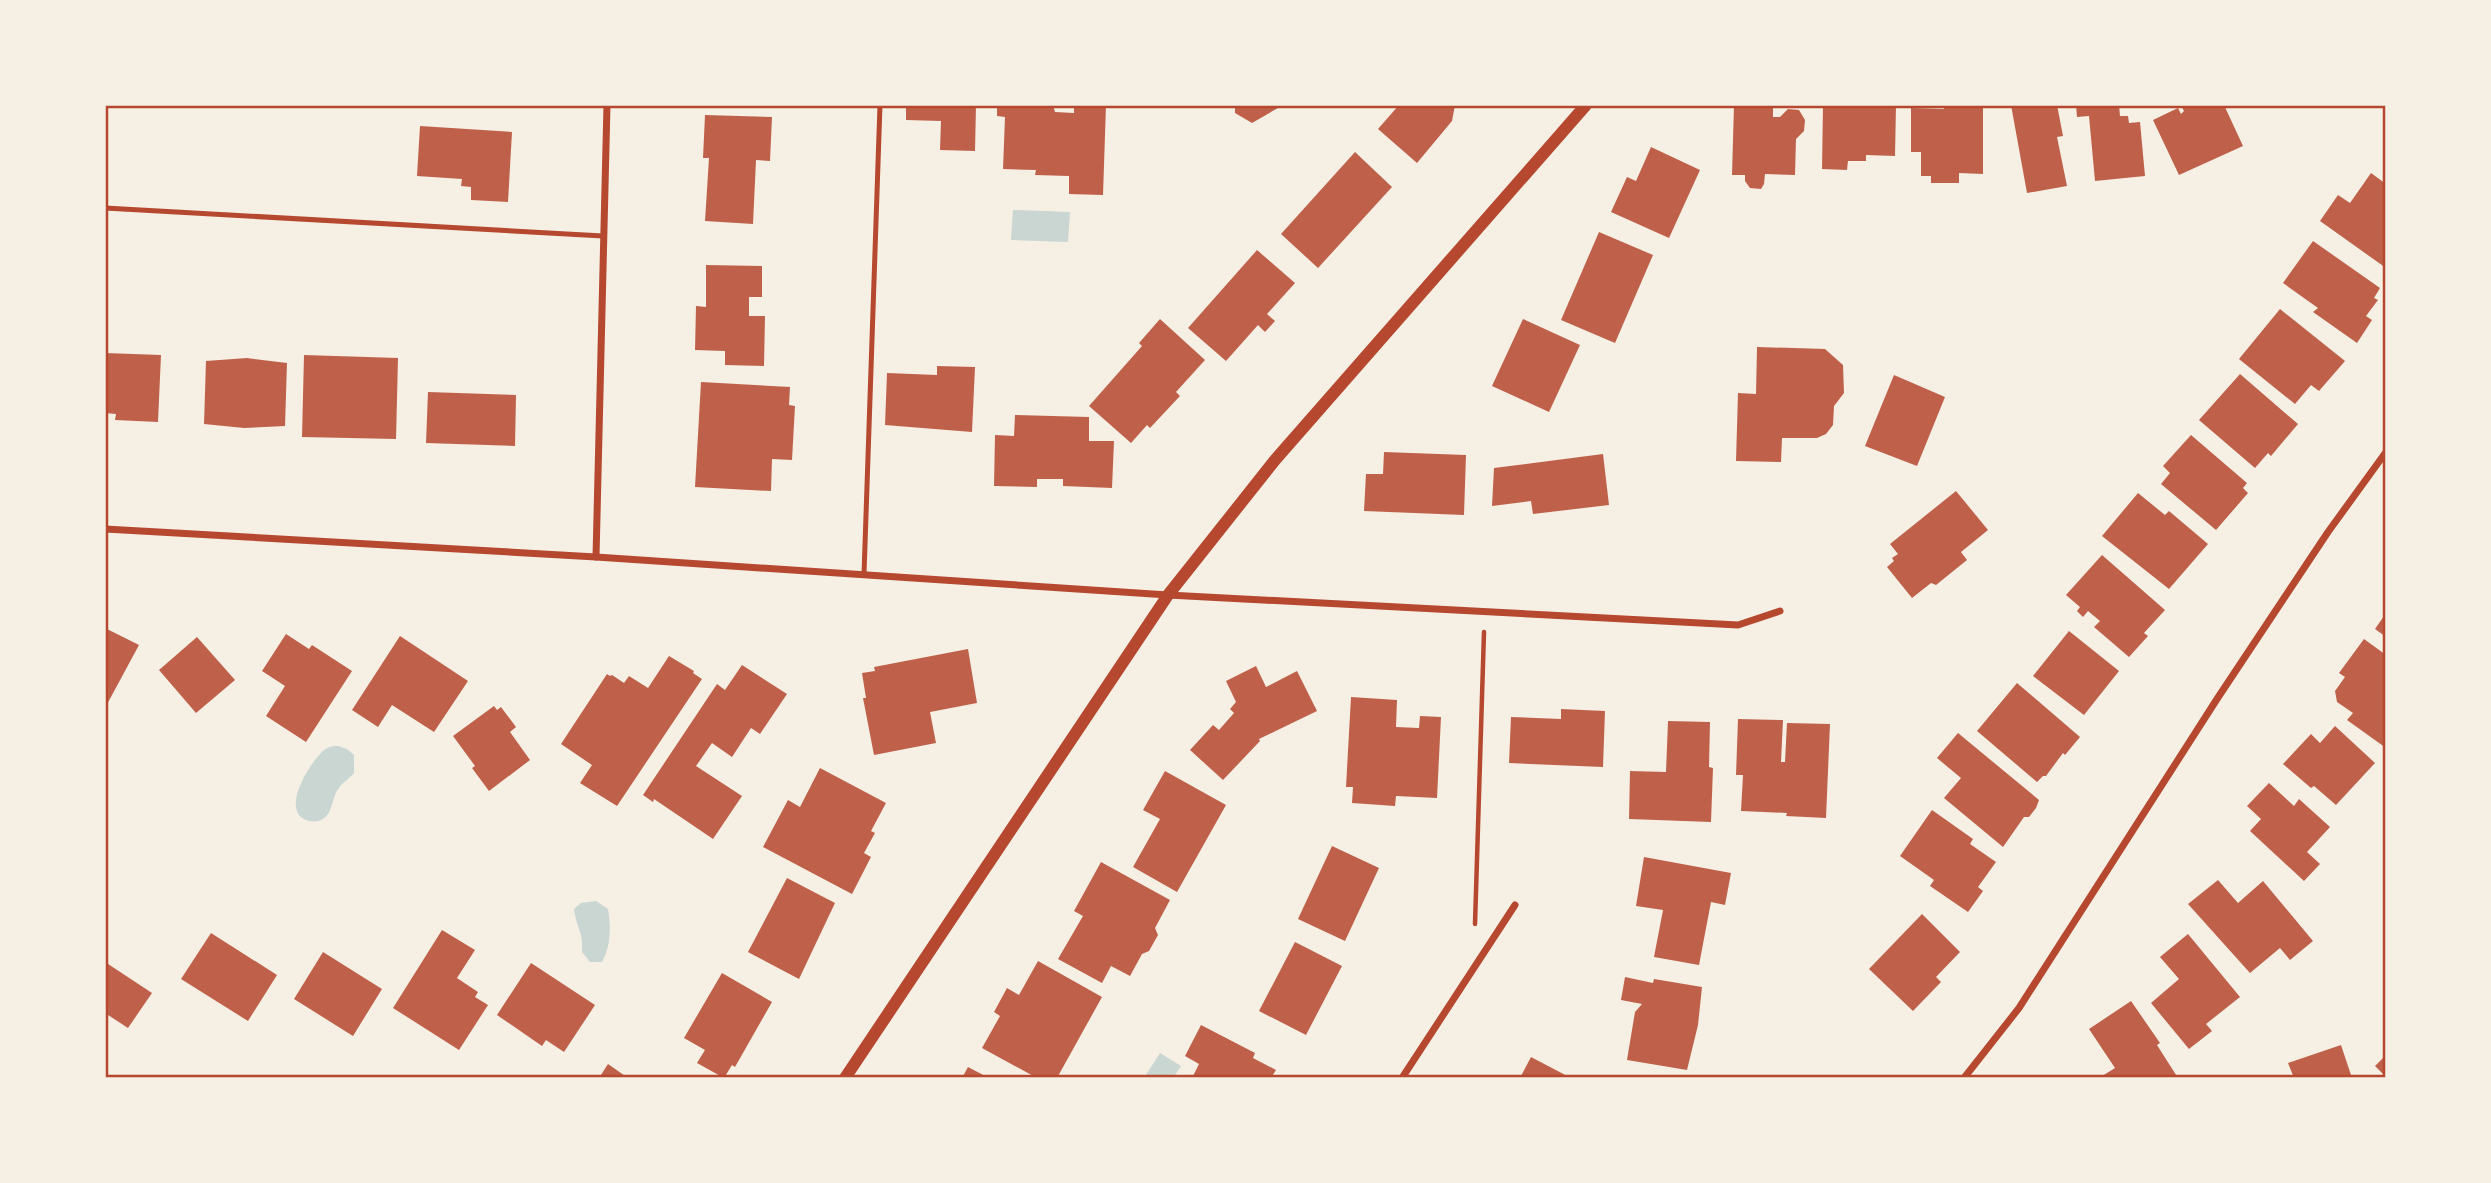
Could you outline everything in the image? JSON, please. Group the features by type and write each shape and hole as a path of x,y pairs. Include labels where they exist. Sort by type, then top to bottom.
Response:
{"street":[{"path":"596,556 607,105"},
{"path":"845,1078 1168,595 1275,460 1586,105"},
{"path":"1964,1078 2019,1007 2224,688 2328,532 2386,452"},
{"path":"105,529 596,556 1168,595 1738,625 1780,611"},
{"path":"1402,1078 1515,905"}],"lane":[{"path":"864,574 880,105"},
{"path":"105,208 603,236"}],"path":[{"path":"1474,968 1485,610"}],"shaded area":[{"path":"1013,210 1070,212 1068,242 1011,240"},
{"path":"338,746 354,755 354,773 336,792 325,817 315,821 306,820 299,814 296,806 300,786 311,765 323,751"},
{"path":"596,901 608,909 609,943 602,962 590,962 582,952 582,940 574,909 581,903"},
{"path":"1160,1053 1181,1066 1173,1078 1144,1078"}],"building":[{"path":"906,105 976,105 975,151 940,150 941,121 906,120"},
{"path":"997,105 1053,105 1055,112 1074,113 1074,105 1106,105 1103,195 1069,194 1069,176 1035,175 1036,170 1003,169 1005,117 997,116"},
{"path":"1235,105 1283,105 1252,123 1235,113"},
{"path":"1399,105 1455,105 1452,121 1417,163 1378,129"},
{"path":"1734,105 1773,105 1773,117 1780,117 1788,109 1799,110 1805,120 1804,131 1796,139 1795,175 1765,174 1761,189 1750,188 1745,181 1745,175 1732,175"},
{"path":"1823,105 1896,105 1895,156 1866,155 1866,161 1848,161 1847,170 1822,169"},
{"path":"1944,105 1983,105 1983,174 1959,173 1959,183 1931,183 1931,176 1921,176 1921,152 1911,152 1911,108 1944,109"},
{"path":"2011,105 2057,105 2063,136 2057,137 2067,186 2027,193"},
{"path":"2076,105 2119,105 2120,116 2128,116 2129,123 2140,122 2145,176 2095,181 2089,116 2077,117"},
{"path":"2181,105 2224,105 2243,146 2179,175 2153,120 2178,108 2181,114 2184,111"},
{"path":"705,115 772,117 770,161 756,160 753,224 705,221 709,158 703,158"},
{"path":"420,126 512,132 508,202 471,200 471,187 461,186 462,179 417,176"},
{"path":"1651,147 1700,170 1669,238 1611,212 1627,177 1636,181"},
{"path":"1355,152 1392,187 1318,268 1281,234"},
{"path":"2371,173 2386,184 2386,268 2320,221 2338,195 2350,203"},
{"path":"1599,232 1653,255 1615,343 1561,320"},
{"path":"2313,241 2380,288 2374,298 2378,300 2366,316 2372,320 2357,343 2313,312 2318,308 2283,283"},
{"path":"1257,250 1295,283 1267,314 1275,321 1265,332 1258,325 1226,361 1188,328"},
{"path":"706,265 762,266 762,297 749,297 749,316 765,316 764,366 725,365 725,351 695,350 696,306 706,307"},
{"path":"2280,309 2345,361 2319,391 2311,385 2295,404 2239,359"},
{"path":"1160,319 1205,360 1176,392 1180,396 1150,428 1147,425 1131,443 1089,406 1142,346 1139,343"},
{"path":"1523,319 1580,345 1549,412 1492,386"},
{"path":"1757,347 1825,349 1843,365 1844,393 1834,406 1833,425 1826,434 1817,438 1782,438 1781,462 1736,461 1738,393 1756,394"},
{"path":"105,353 161,355 158,422 115,420 116,414 105,413"},
{"path":"304,355 398,358 396,439 302,437"},
{"path":"247,358 287,363 285,426 244,428 204,424 206,361"},
{"path":"937,366 975,367 972,432 885,425 887,373 937,375"},
{"path":"2240,374 2298,424 2271,456 2268,453 2255,468 2199,420"},
{"path":"1894,375 1945,397 1917,466 1865,446"},
{"path":"701,382 790,387 789,405 795,406 792,460 772,459 771,491 695,487"},
{"path":"428,392 516,395 515,446 426,443"},
{"path":"1015,415 1089,417 1089,441 1114,441 1112,488 1063,486 1063,479 1037,479 1037,487 994,486 995,435 1014,436"},
{"path":"2191,435 2247,483 2243,488 2248,493 2216,530 2161,484 2170,473 2163,466"},
{"path":"1384,452 1466,455 1464,515 1364,511 1366,474 1383,474"},
{"path":"1603,454 1609,505 1533,514 1531,501 1492,506 1494,468"},
{"path":"1956,491 1988,530 1961,552 1967,560 1936,585 1931,583 1912,598 1887,567 1898,554 1890,544"},
{"path":"2138,493 2165,515 2169,511 2208,544 2169,589 2102,536"},
{"path":"2102,555 2165,610 2144,633 2148,636 2129,657 2094,627 2100,621 2088,611 2083,617 2077,611 2080,607 2066,595"},
{"path":"2386,613 2386,637 2375,629"},
{"path":"105,628 139,645 105,708"},
{"path":"2069,631 2119,671 2084,715 2033,676"},
{"path":"286,634 309,649 312,645 352,671 306,742 266,716 285,686 262,671"},
{"path":"400,636 468,681 434,732 392,705 378,727 352,710"},
{"path":"197,637 235,680 196,713 159,670"},
{"path":"2364,639 2386,655 2386,748 2347,720 2353,713 2337,702 2335,691 2345,677 2339,673"},
{"path":"968,649 977,703 930,712 936,743 874,755 863,698 866,698 862,673 875,671 874,667"},
{"path":"669,656 702,679 617,806 580,783 592,765 561,744 607,674 624,683 629,676 648,688"},
{"path":"742,665 787,694 760,734 751,728 732,757 712,743 696,766 742,796 713,839 654,799 653,802 643,795 717,684 725,690"},
{"path":"1256,666 1266,687 1297,671 1317,711 1259,739 1223,780 1190,750 1213,725 1219,730 1234,713 1230,709 1236,702 1226,681"},
{"path":"2017,683 2080,737 2065,755 2063,753 2046,776 2037,782 1977,731"},
{"path":"1351,697 1397,700 1396,727 1419,728 1420,716 1441,717 1437,798 1396,796 1395,806 1352,803 1353,787 1346,787"},
{"path":"494,706 497,710 501,707 516,727 510,732 530,760 489,791 453,736"},
{"path":"1561,709 1605,711 1603,767 1509,763 1511,717 1561,719"},
{"path":"1738,719 1783,720 1781,762 1785,762 1787,723 1830,724 1826,818 1741,811 1743,775 1736,775"},
{"path":"1668,721 1710,722 1709,767 1713,768 1711,822 1629,819 1630,771 1666,772"},
{"path":"2335,726 2375,763 2336,805 2283,764 2311,734 2320,743"},
{"path":"1958,733 2039,800 2036,808 2029,817 2024,817 2003,847 1944,798 1961,778 1937,758"},
{"path":"820,768 886,803 871,831 875,833 864,853 871,857 852,894 763,847 788,800 800,807"},
{"path":"1165,771 1226,805 1177,892 1133,867 1160,819 1143,810"},
{"path":"2269,783 2294,806 2299,799 2330,827 2307,852 2320,864 2304,881 2250,831 2261,819 2247,806"},
{"path":"1932,810 1973,839 1970,844 1996,862 1978,887 1983,891 1968,912 1930,886 1934,880 1900,856"},
{"path":"1332,846 1379,868 1345,941 1298,919"},
{"path":"1644,857 1731,873 1725,905 1711,902 1699,965 1654,957 1663,910 1636,906"},
{"path":"1101,862 1170,900 1155,928 1158,935 1149,951 1142,954 1130,976 1111,966 1102,983 1058,959 1083,916 1074,911"},
{"path":"787,878 835,903 799,979 748,952"},
{"path":"2218,880 2238,903 2263,881 2313,941 2290,960 2280,948 2250,973 2188,904"},
{"path":"1922,914 1960,952 1936,977 1941,982 1913,1011 1869,969"},
{"path":"442,930 475,950 457,978 478,992 475,997 488,1005 459,1050 393,1008"},
{"path":"211,933 277,975 248,1021 181,979"},
{"path":"2188,934 2240,997 2206,1024 2212,1031 2189,1049 2151,1003 2179,979 2160,957"},
{"path":"1295,942 1342,966 1306,1035 1259,1011"},
{"path":"323,952 382,989 353,1036 294,999"},
{"path":"1038,961 1102,997 1057,1078 1037,1078 982,1048 1000,1016 994,1012 1007,988 1019,995"},
{"path":"105,962 152,993 128,1028 105,1013"},
{"path":"531,963 595,1005 564,1052 546,1040 542,1046 497,1015"},
{"path":"722,973 772,1002 735,1067 732,1065 724,1078 697,1063 705,1050 684,1038"},
{"path":"1625,977 1653,983 1654,979 1702,987 1698,1025 1687,1070 1627,1060 1635,1012 1642,1004 1621,1000"},
{"path":"2131,1001 2160,1043 2157,1045 2178,1078 2099,1078 2115,1068 2089,1029"},
{"path":"1201,1025 1255,1053 1253,1058 1276,1070 1271,1078 1192,1078 1199,1064 1185,1056"},
{"path":"2341,1045 2352,1078 2294,1078 2288,1063"},
{"path":"2386,1055 2386,1077 2375,1066"},
{"path":"1531,1057 1571,1078 1520,1078"},
{"path":"608,1064 628,1078 599,1078"},
{"path":"968,1067 989,1078 962,1078"}]}
